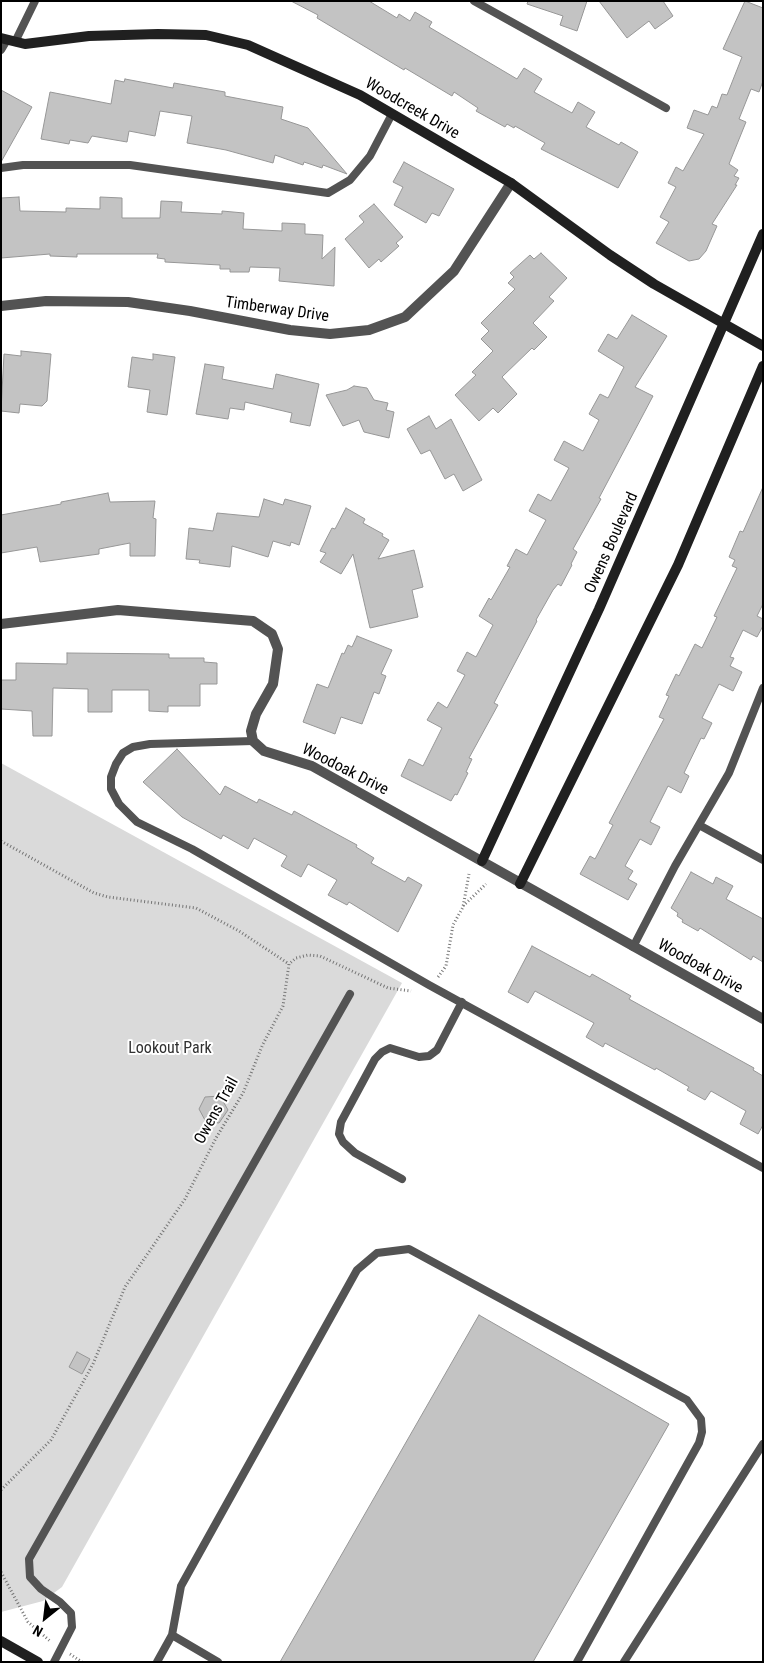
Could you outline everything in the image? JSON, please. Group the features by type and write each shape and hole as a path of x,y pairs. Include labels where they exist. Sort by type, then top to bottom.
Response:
{"street":[{"name":"Woodcreek Drive","path":"8,40 25,44 98,35 206,35 248,45 360,95 511,183 610,255 724,325 763,346"},
{"name":"Timberway Drive","path":"1,306 46,301 128,302 190,311 290,330 330,334 369,330 405,317 454,271 511,183"},
{"name":"Owens Boulevard","path":"482,862 603,601 763,234"},
{"path":"520,884 678,566 763,366"},
{"path":"1,624 118,610 253,621 272,634 278,649 272,684 253,723 251,731 253,741"},
{"name":"Woodoak Drive","path":"253,741 264,751 312,766 763,1019"},
{"path":"1,1641 38,1662"}],"lane":[{"path":"1,50 34,1"},
{"path":"474,1 666,108"},
{"path":"1,168 23,165 130,165 328,193 350,180 370,156 392,114"},
{"path":"633,947 729,773 763,688"},
{"path":"253,741 150,744 133,747 123,753 116,764 111,777 110,789 119,804 137,822 192,849 430,985 763,1168"},
{"path":"699,825 763,860"},
{"path":"54,1662 72,1627 71,1614 60,1602 30,1577 29,1559 350,994"},
{"path":"402,1179 355,1153 343,1142 339,1134 341,1122 375,1060 382,1052 390,1048 420,1058 429,1056 437,1050 462,1002"},
{"path":"157,1662 172,1636 181,1586 357,1270 377,1253 409,1249 687,1400 701,1419 702,1432 699,1443 578,1662"},
{"path":"624,1662 763,1444"},
{"path":"172,1636 218,1662"}],"path":[{"path":"1,842 94,893 108,898 196,908 238,931 289,964 296,958 308,955 320,956 388,988 415,991 430,985 446,966 453,925 463,906 469,874"},
{"path":"463,906 486,884"},
{"name":"Owens Trail","path":"1,1490 51,1440 93,1364 125,1287 176,1214 244,1093 263,1044 282,1006 289,964"},
{"path":"1,1572 28,1622 34,1629 82,1662"}],"green space":[{"name":"Lookout Park","path":"1,763 402,983 62,1587 43,1601 1,1612"}],"building":[{"path":"291,1 369,1 397,18 399,14 410,21 415,12 432,22 429,27 517,79 524,68 542,79 534,92 572,113 578,102 595,112 586,127 619,145 621,142 638,152 618,188 541,149 545,143 515,126 514,128 507,124 505,127 476,111 478,108 454,92 452,96 405,68 404,70 317,18 318,15"},
{"path":"528,1 587,1 577,31 560,25 563,16 527,4"},
{"path":"599,1 663,1 673,16 655,29 649,21 627,38"},
{"path":"745,1 763,8 763,81 759,92 751,89 739,119 746,122 729,164 738,170 734,176 739,178 735,185 737,185 712,224 717,226 706,251 699,259 689,261 656,243 669,222 660,217 676,187 668,183 676,167 683,171 704,134 687,128 694,110 708,115 712,106 717,108 722,94 727,95 742,57 723,49"},
{"path":"125,79 173,88 174,83 225,92 225,96 283,107 281,119 308,128 347,174 323,165 322,168 304,162 303,165 275,155 273,163 226,150 187,143 192,116 160,111 155,136 129,131 127,142 92,136 88,143 70,140 69,144 41,139 50,92 111,104 115,80 124,82"},
{"path":"1,90 32,107 1,162"},
{"path":"404,162 454,189 439,216 432,213 426,223 394,205 403,187 393,182"},
{"path":"19,197 20,211 66,212 66,208 100,209 100,197 122,198 122,218 160,218 161,201 182,202 181,212 222,214 222,211 244,213 243,229 282,231 282,223 305,224 305,234 323,235 322,259 335,247 334,286 279,281 280,268 250,267 249,272 230,272 230,269 220,269 220,265 165,262 165,259 157,258 158,254 77,254 77,257 50,256 50,254 1,258 1,198"},
{"path":"374,204 403,237 396,243 399,246 381,262 379,259 369,268 345,239 364,222 359,216"},
{"path":"541,253 567,278 549,297 554,301 533,323 547,337 534,350 532,348 502,377 517,394 498,413 493,408 479,421 455,395 476,375 472,372 493,351 481,339 489,331 481,323 515,289 508,283 514,277 510,273 530,255 534,259"},
{"path":"632,315 667,336 635,387 653,396 599,498 601,499 573,549 577,552 572,565 561,586 558,584 553,590 536,620 494,703 498,705 469,758 472,759 466,772 468,773 457,795 455,794 451,801 401,776 409,759 423,766 442,728 427,720 438,702 447,708 465,675 457,671 467,652 476,657 493,625 479,616 489,598 491,600 510,567 507,566 516,549 527,555 546,520 529,511 538,494 551,501 569,468 554,460 564,441 583,451 599,420 589,414 600,394 608,398 624,367 598,351 608,334 617,339"},
{"path":"21,351 51,354 47,401 42,406 20,404 19,413 1,411 4,354 21,356"},
{"path":"153,354 175,357 167,415 147,412 150,390 128,387 132,357 153,360"},
{"path":"205,364 224,367 222,379 273,389 276,374 319,384 310,426 290,422 292,413 245,402 244,410 230,408 228,419 196,414"},
{"path":"354,386 367,388 374,400 388,403 386,410 394,412 389,438 364,432 359,420 343,426 326,395 347,390"},
{"path":"429,416 436,429 451,419 482,480 463,491 454,474 445,479 430,450 421,454 407,429"},
{"path":"763,487 763,604 757,616 763,619 763,626 757,637 743,630 730,657 734,658 730,666 742,672 733,691 719,684 702,718 712,723 704,739 701,738 684,773 689,776 681,793 668,786 650,822 660,827 651,845 640,839 625,866 633,871 628,879 637,884 628,900 580,874 590,856 595,859 613,825 609,823 664,719 659,717 669,696 666,695 676,674 679,676 695,644 702,648 717,617 714,616 737,568 732,566 735,560 729,557 740,531 743,532"},
{"path":"108,493 110,502 155,501 153,518 156,519 155,556 130,556 130,543 99,549 99,554 40,562 37,547 1,553 1,515"},
{"path":"264,499 283,505 285,499 311,506 299,545 291,542 290,546 273,541 268,557 232,546 230,567 199,563 200,560 186,559 189,528 213,531 217,513 259,517"},
{"path":"346,508 365,519 363,523 383,534 382,536 389,540 378,559 414,550 423,587 412,590 418,617 370,628 353,554 341,574 320,562 326,553 320,551 332,528 335,529"},
{"path":"357,636 392,650 381,674 386,676 379,694 374,692 362,724 341,717 335,734 303,722 317,684 328,688 342,653 344,654 348,645 352,647"},
{"path":"67,653 169,654 169,658 204,658 204,662 217,663 217,684 200,684 200,706 168,706 168,712 149,711 149,690 112,690 112,712 88,712 88,689 53,688 52,736 33,736 32,711 1,709 1,680 16,680 16,663 67,664"},
{"path":"177,749 220,795 225,786 257,803 259,799 292,815 294,811 357,845 356,847 374,858 371,863 405,882 408,877 422,885 398,932 349,902 347,905 328,895 337,880 308,864 301,877 281,866 287,856 254,838 248,849 223,835 221,839 182,817 143,782"},
{"path":"691,872 713,884 716,877 733,886 726,899 763,919 763,962 753,956 751,960 700,928 698,931 682,922 683,920 677,916 678,913 671,908"},
{"path":"532,946 590,977 592,974 631,996 629,999 754,1068 753,1070 763,1076 763,1125 758,1134 740,1124 746,1111 711,1091 705,1100 687,1090 689,1087 656,1068 655,1070 605,1043 603,1047 586,1037 594,1023 535,991 528,1003 508,992"},
{"path":"220,1096 228,1110 219,1123 206,1122 199,1109 205,1097"},
{"path":"479,1315 669,1424 533,1662 280,1662"},
{"path":"77,1352 90,1359 82,1374 69,1367"}]}
